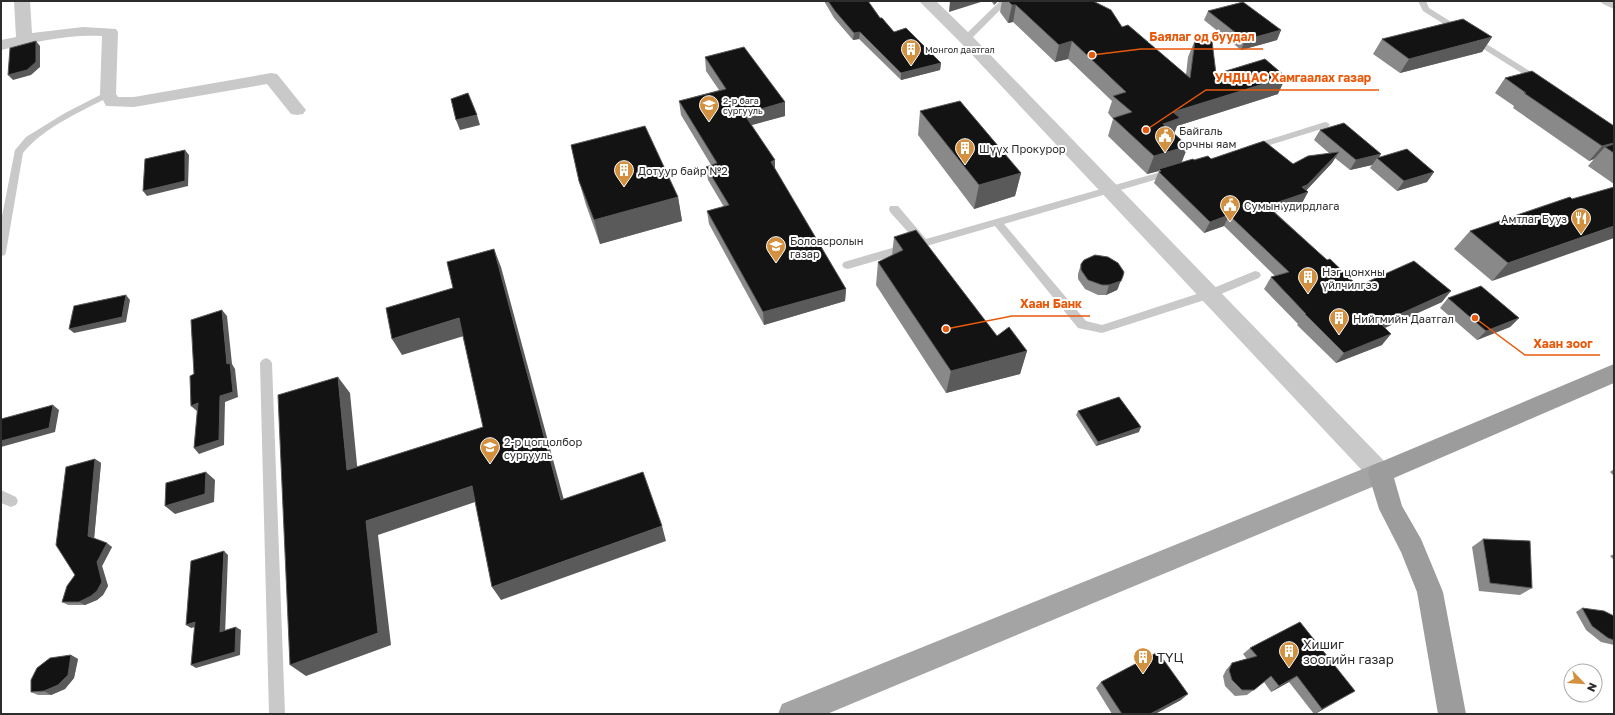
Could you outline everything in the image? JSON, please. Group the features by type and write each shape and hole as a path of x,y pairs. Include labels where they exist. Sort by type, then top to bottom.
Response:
{"highway":[{"path":"1452,714 1430,592 1412,547 1391,509 1380,473 1614,373"}],"main road":[{"path":"792,714 1380,473"}],"street":[{"path":"22,1 24,39"},
{"path":"927,1 966,39 1380,473"},
{"path":"1608,1 1614,4"},
{"path":"1,45 24,39 91,30 110,32 108,94 112,102 134,102 271,78 296,110"}],"lane":[{"path":"966,39 1005,1"},
{"path":"1422,1 1426,9 1547,85"},
{"path":"1,252 18,152 29,139 68,115 108,94"},
{"path":"1243,150 1325,125"},
{"path":"848,265 998,223 1184,168"},
{"path":"894,209 923,243"},
{"path":"998,223 1082,325 1102,329 1210,294 1255,275"},
{"path":"266,363 277,714"}],"building":[{"path":"828,1 868,1 880,18 882,18 894,32 906,28 941,63 901,73 860,32 854,33"},
{"path":"1008,1 1093,1 1111,10 1122,27 1128,25 1190,78 1195,40 1212,41 1216,74 1265,59 1286,77 1173,112 1180,118 1163,124 1188,146 1154,156 1113,118 1132,112 1113,96 1126,92 1072,41 1059,45 1016,5 1012,5"},
{"path":"1243,2 1281,30 1245,40 1208,11"},
{"path":"1463,19 1492,37 1409,59 1382,39"},
{"path":"36,41 36,62 27,70 8,75 10,48"},
{"path":"744,47 785,102 744,114 775,160 771,162 846,289 763,312 707,211 729,205 706,167 717,163 679,101 726,89 705,57"},
{"path":"1532,71 1614,126 1614,143 1602,146 1524,93 1526,93 1505,78"},
{"path":"468,93 477,115 456,120 451,99"},
{"path":"960,101 1021,173 979,185 920,111"},
{"path":"1344,123 1381,154 1356,160 1320,130"},
{"name":"Дотуур байр №2","path":"645,126 678,197 594,220 579,181 571,145"},
{"path":"1264,141 1293,164 1308,156 1339,152 1307,185 1302,187 1308,192 1267,206 1327,260 1330,259 1358,286 1414,261 1451,291 1380,323 1391,334 1344,353 1271,277 1289,272 1229,215 1210,222 1159,172 1161,171 1159,169 1208,156 1211,159"},
{"path":"1614,144 1614,153 1605,147"},
{"path":"1407,149 1434,172 1404,181 1377,158"},
{"path":"185,150 185,181 143,191 145,159"},
{"path":"1614,187 1614,226 1508,263 1470,231 1570,197 1572,199"},
{"path":"916,230 997,336 1009,327 1027,351 951,371 878,262 903,250 894,237"},
{"name":"2-р цогцолбор сургууль","path":"494,249 561,500 643,472 662,526 492,587 472,486 366,521 378,633 290,665 278,395 338,377 347,470 483,427 459,318 392,339 386,308 453,288 447,262"},
{"path":"1095,255 1108,257 1118,263 1124,272 1121,281 1109,285 1102,285 1088,280 1081,270 1081,264 1084,260"},
{"path":"1481,286 1519,318 1486,331 1448,298"},
{"path":"126,295 122,317 69,329 74,306"},
{"path":"222,310 227,364 230,363 233,392 220,396 219,440 194,448 198,403 191,406 190,376 194,374 191,320"},
{"path":"1119,397 1141,427 1098,442 1078,411"},
{"path":"53,405 49,428 1,441 1,419"},
{"path":"95,459 88,536 107,543 97,562 102,582 97,591 79,602 62,602 67,586 75,575 56,545 66,467"},
{"path":"206,472 205,494 165,506 166,483"},
{"path":"1483,539 1530,541 1532,588 1490,583"},
{"path":"224,551 220,632 236,627 235,652 191,665 195,622 186,625 191,561"},
{"path":"1582,608 1604,611 1614,616 1614,640 1608,638 1592,626"},
{"name":"Хишиг зоогийн газар","path":"1300,622 1355,691 1322,709 1297,676 1279,686 1271,676 1254,690 1242,690 1232,680 1229,670 1232,663 1257,656 1250,648"},
{"name":"ТҮЦ","path":"1158,652 1188,694 1150,714 1122,714 1101,682"},
{"path":"71,655 68,675 58,685 44,691 31,692 31,680 37,668 50,658"}],"place":[{"name":"Баялаг од буудал","path":"1092,55"},
{"name":"Монгол даатгал","path":"911,66"},
{"name":"2-р бага сургууль","path":"709,122"},
{"name":"УНДЦАС Хамгаалах газар","path":"1146,130"},
{"name":"Байгаль орчны яам","path":"1165,153"},
{"name":"Шүүх Прокурор","path":"965,165"},
{"name":"Дотуур байр №2","path":"624,187"},
{"name":"Сумын удирдлага","path":"1230,222"},
{"name":"Амтлаг Бууз","path":"1581,235"},
{"name":"Боловсролын газар","path":"776,263"},
{"name":"Нэг цонхны үйлчилгээ","path":"1308,294"},
{"name":"Хаан зоог","path":"1475,318"},
{"name":"Хаан Банк","path":"946,329"},
{"name":"Нийгмийн Даатгал","path":"1339,335"},
{"name":"2-р цогцолбор сургууль","path":"490,464"},
{"name":"Хишиг зоогийн газар","path":"1289,668"},
{"name":"ТҮЦ","path":"1143,674"}]}
